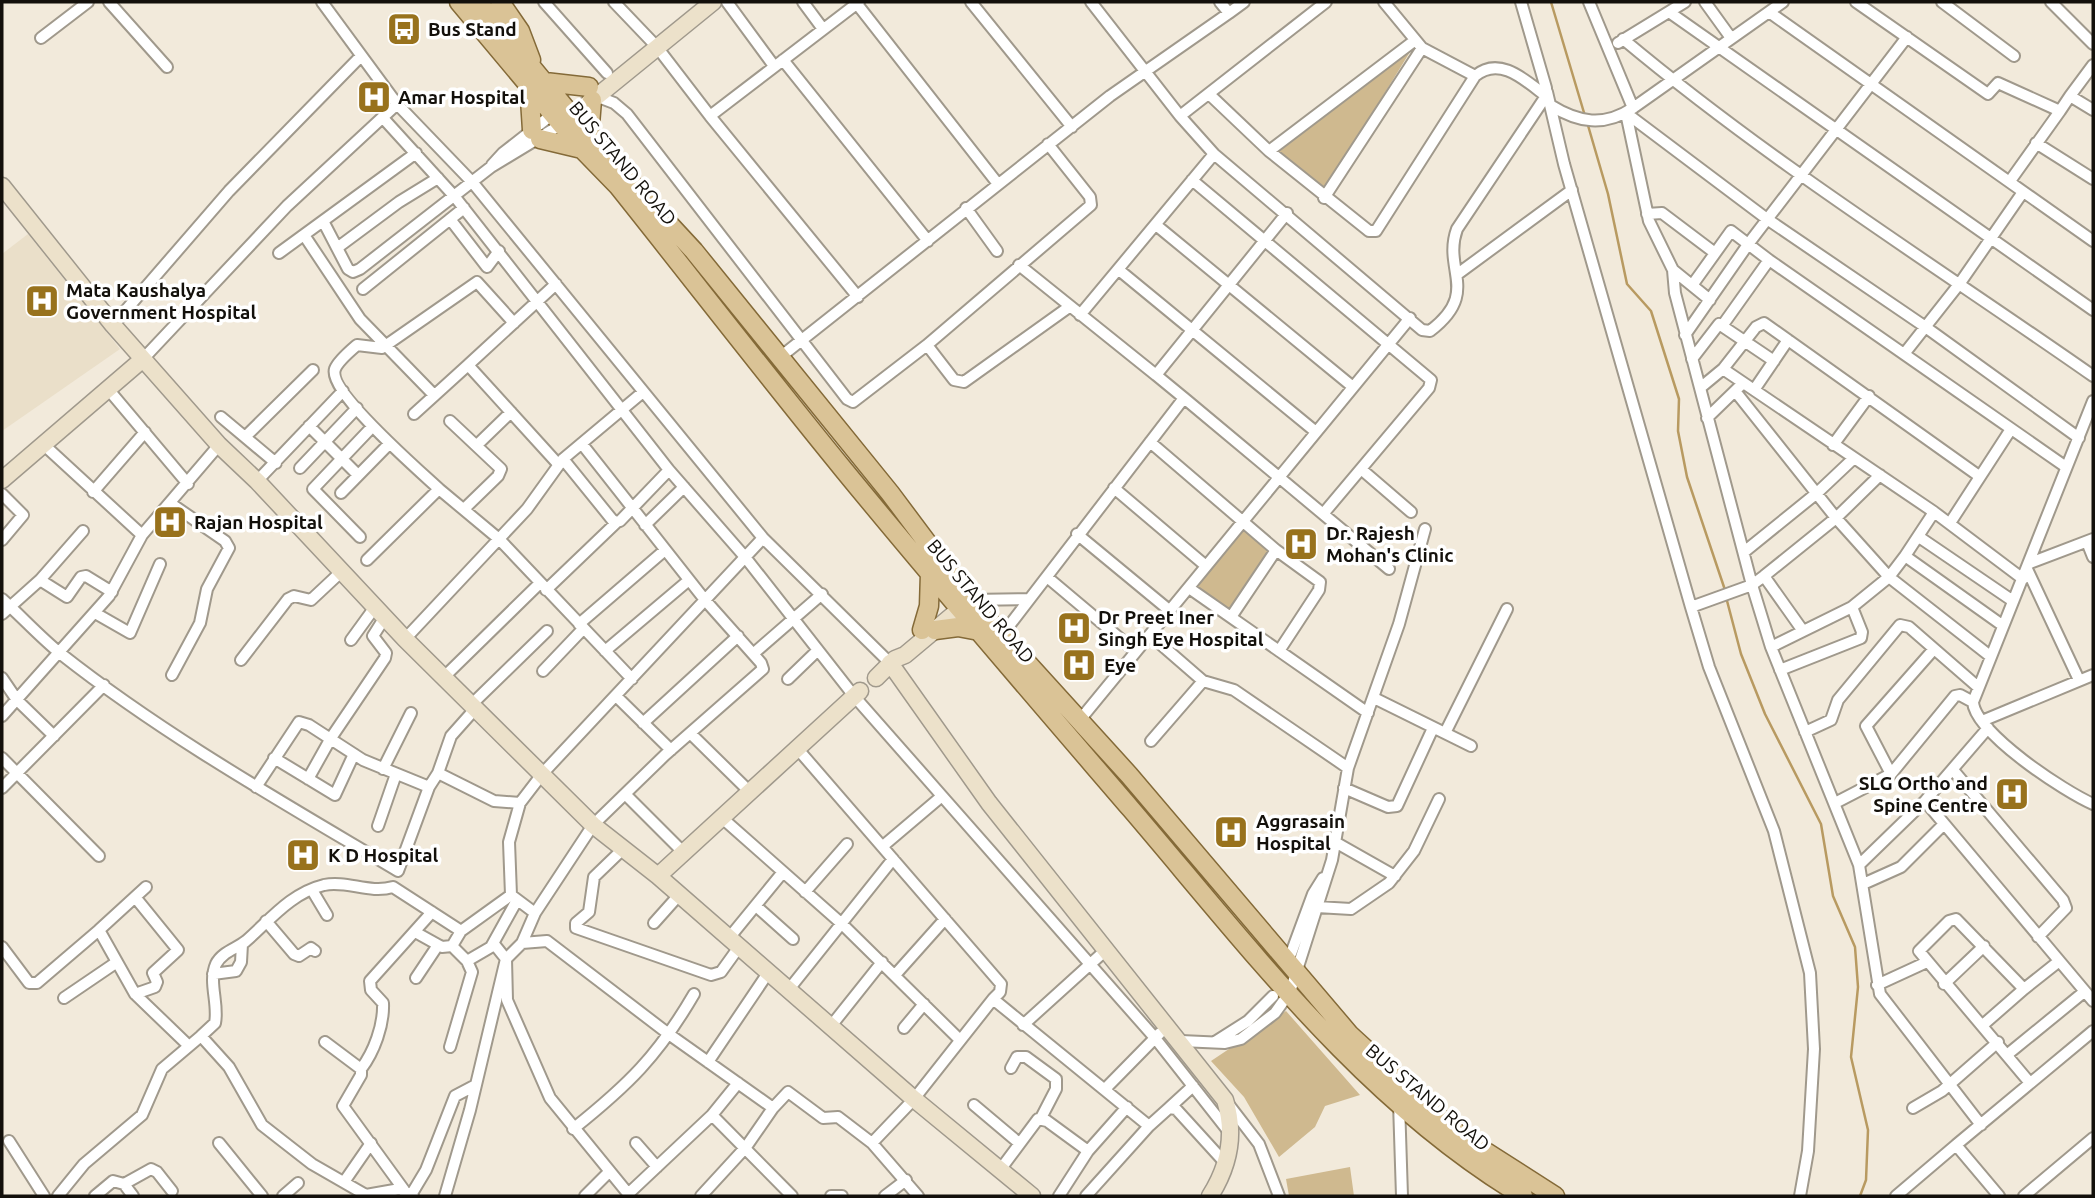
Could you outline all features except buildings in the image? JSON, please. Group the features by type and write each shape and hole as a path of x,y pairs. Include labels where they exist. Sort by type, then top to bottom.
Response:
{"main road":[{"name":"BUS STAND ROAD","path":"443,2 499,64 533,77"},
{"path":"459,2 533,77 592,94 585,143 536,134 533,77"},
{"path":"478,2 512,54"},
{"name":"BUS STAND ROAD","path":"506,4 524,40 533,77 929,573 1002,635 1129,775 1350,1035 1458,1133 1555,1196"},
{"name":"BUS STAND ROAD","path":"585,143 694,251 890,493 965,605 979,631 1282,994 1399,1103 1493,1178 1522,1196"},
{"path":"929,573 928,630 958,627 979,631"}],"street":[{"path":"41,38 89,2"},
{"path":"109,2 167,67"},
{"path":"322,2 397,104 473,183 763,538 892,661 989,803 1181,1041 1259,1144 1279,1196"},
{"path":"544,2 607,73"},
{"path":"614,2 653,43 858,297"},
{"path":"727,2 928,241"},
{"path":"803,2 824,29"},
{"path":"971,2 1072,127"},
{"path":"1091,2 1180,116 1214,154 1426,332 1435,328 1455,302 1458,273 1454,243 1457,229 1548,98"},
{"path":"1220,2 1229,13"},
{"path":"779,358 1048,144 1244,2"},
{"path":"1180,116 1326,2"},
{"path":"1384,2 1418,45 1475,76"},
{"path":"1521,2 1690,607 1709,667 1774,831 1810,973 1814,1049 1808,1151 1800,1196"},
{"path":"1589,2 1609,48 1630,110 1647,214 1673,270 1675,293 1685,335 1771,647 1859,865 1877,985 1884,1000 1952,1083 1958,1096 1981,1125"},
{"path":"1609,48 1685,2"},
{"path":"1705,2 1731,38"},
{"path":"1209,94 1324,198 1369,231 1376,231 1475,76 1482,70 1506,69 1572,118 1600,122 1630,110 1783,2"},
{"path":"1856,2 1988,94 1998,83 2060,111"},
{"path":"1941,2 2014,56"},
{"path":"2051,2 2093,44"},
{"path":"323,221 348,269 354,272 473,183 503,153 536,134 592,94 706,3"},
{"path":"710,116 858,3 998,184"},
{"path":"1669,12 2093,310"},
{"path":"1769,12 2093,240"},
{"path":"1685,335 1749,243 1868,83 1907,37"},
{"path":"1623,39 1671,79 1801,174 2093,376"},
{"path":"592,94 607,73 653,43"},
{"path":"1269,151 1418,45"},
{"path":"1324,198 1418,45"},
{"path":"113,325 229,191 360,56"},
{"path":"2010,181 2093,65"},
{"path":"592,94 614,103 627,114 847,399 853,402 927,345 1087,208 1092,201 1048,144"},
{"path":"2070,96 2093,110"},
{"path":"2,480 143,359 287,206 397,104"},
{"path":"1630,110 1767,219 1924,326 2079,438"},
{"path":"383,118 464,208 669,470 745,557 818,650 942,796 1155,1038 1230,1134"},
{"path":"2036,143 2093,179"},
{"path":"279,253 416,153"},
{"path":"1080,315 1214,154"},
{"path":"337,248 399,202 438,178"},
{"path":"1192,180 1429,376 1432,384 1323,514"},
{"path":"2,186 113,325 219,445 257,481 405,639 593,825 658,876 768,973 790,988 914,1099 1032,1196"},
{"path":"1458,273 1572,190"},
{"path":"1904,354 1960,283 2024,192"},
{"path":"363,289 464,208"},
{"path":"966,208 997,251"},
{"path":"1647,214 1662,212 1715,253"},
{"path":"1156,374 1287,213"},
{"path":"450,219 487,267 499,251"},
{"path":"1156,225 1353,387"},
{"path":"1693,284 1731,231 2066,467"},
{"path":"304,235 353,310 434,395"},
{"path":"1692,359 1769,260"},
{"path":"1019,265 1156,374 1277,479 1388,569"},
{"path":"1119,270 1316,432"},
{"path":"1673,270 1710,300"},
{"path":"513,323 477,282 378,349 360,343 334,370 343,391 372,427 439,489 499,539 632,679"},
{"path":"414,414 556,284"},
{"path":"927,345 954,380 964,382 1069,307"},
{"path":"1703,310 1774,361"},
{"path":"1079,721 1410,318"},
{"path":"1700,388 1723,369 1756,327 1763,323 1870,396 1979,476"},
{"path":"1754,390 1788,340"},
{"path":"468,365 561,462 611,519 617,522"},
{"path":"1723,369 1836,518 1889,577 1990,656"},
{"path":"245,437 313,370"},
{"path":"1739,387 1754,390 1950,523 2027,570 2079,680"},
{"path":"1707,418 1739,387"},
{"path":"108,388 188,484"},
{"path":"257,481 343,391"},
{"path":"405,639 527,509 561,462 643,392"},
{"path":"1833,445 1870,396"},
{"path":"1002,635 1184,398"},
{"path":"2093,401 1973,702 1973,708 1985,725 2043,777 2093,804"},
{"path":"300,468 357,408"},
{"path":"477,446 511,412"},
{"path":"221,417 275,463"},
{"path":"450,421 500,467 501,472 465,508"},
{"path":"309,426 357,474"},
{"path":"360,537 313,489 372,427"},
{"path":"1950,523 2011,429"},
{"path":"93,492 145,432"},
{"path":"1150,442 1276,550 1318,579 1321,585 1279,650"},
{"path":"43,444 142,536"},
{"path":"341,493 389,444"},
{"path":"445,1196 506,959 522,943 534,913 593,825 671,750 763,669 738,636 688,580 582,444"},
{"path":"2,716 112,592 142,536 219,445"},
{"path":"1744,552 1817,494 1853,459"},
{"path":"1360,469 1411,512"},
{"path":"444,677 617,522 669,470"},
{"path":"1690,607 1752,585 1765,576 1836,518 1880,475"},
{"path":"645,525 684,487"},
{"path":"1114,488 1206,565"},
{"path":"366,560 439,489"},
{"path":"2,494 23,515 2,540"},
{"path":"170,503 225,541 229,548 207,589 200,623 172,675"},
{"path":"1771,647 1852,607 1889,577 1934,512"},
{"path":"1292,965 1317,907 1335,842 1348,768 1411,585 1425,529"},
{"path":"83,531 40,580 5,607 104,685 256,787 398,872"},
{"path":"1077,534 1168,610"},
{"path":"1919,537 2013,601"},
{"path":"467,961 494,944 513,899 509,842 520,803 543,773 763,538"},
{"path":"2027,570 2090,541 2093,557"},
{"path":"543,671 581,626 665,550"},
{"path":"1231,617 1276,550"},
{"path":"1905,556 2002,625"},
{"path":"94,613 130,633 160,564"},
{"path":"241,660 288,599 293,596 311,600 342,572"},
{"path":"40,580 67,597 81,577 86,576 112,592"},
{"path":"1765,576 1803,631"},
{"path":"1047,577 1135,650"},
{"path":"605,651 688,580"},
{"path":"1189,588 1368,713"},
{"path":"753,654 822,594"},
{"path":"876,678 892,661 905,655 928,630 965,605 1025,603"},
{"path":"1780,670 1861,638 1862,632 1852,607"},
{"path":"1445,733 1507,609"},
{"path":"351,640 380,612"},
{"path":"307,779 385,658 386,653 373,636 380,612"},
{"path":"1805,732 1832,720 1838,700 1900,625 1909,627 1978,687"},
{"path":"393,887 429,787 438,773 451,736 473,707 547,631"},
{"path":"1150,635 1203,681 1234,690 1348,768"},
{"path":"643,723 738,636"},
{"path":"1891,774 1866,726 1934,649"},
{"path":"788,679 818,650"},
{"path":"1859,865 1925,802 1953,770 1985,725 2093,675"},
{"path":"2,678 17,700 54,736"},
{"path":"1151,741 1203,681"},
{"path":"2,788 104,685"},
{"path":"658,876 857,694"},
{"path":"1835,803 1891,774 1950,700 1961,695 1973,702"},
{"path":"616,696 671,750"},
{"path":"1374,698 1471,746"},
{"path":"383,769 411,713"},
{"path":"256,787 299,722 383,769 429,787"},
{"path":"1344,788 1393,809 1397,806 1433,727"},
{"path":"690,733 749,791"},
{"path":"796,747 1001,984 999,992 914,1099 872,1143"},
{"path":"274,758 335,795 354,754"},
{"path":"2,758 99,856"},
{"path":"1953,770 2063,900 2066,908 2038,937"},
{"path":"438,773 494,801 520,803"},
{"path":"378,826 396,774"},
{"path":"625,794 683,852"},
{"path":"883,846 942,796"},
{"path":"1317,907 1357,907 1395,876 1413,851 1439,799"},
{"path":"1925,802 2093,1002"},
{"path":"721,817 842,924 960,1040"},
{"path":"1863,884 1901,867 1943,825"},
{"path":"1335,842 1395,876"},
{"path":"805,892 847,844"},
{"path":"622,850 594,877 589,912 576,923 576,928 716,975 756,906 783,872"},
{"path":"790,988 894,859"},
{"path":"1181,1041 1216,1042 1241,1039 1276,1013 1315,888 1327,874"},
{"path":"58,1196 84,1164 142,1115 162,1069 211,1027 216,1016 214,974 218,960 242,944 293,899 335,884 370,891 393,887 461,931"},
{"path":"2,947 29,983 37,983 146,887"},
{"path":"312,890 327,915"},
{"path":"654,923 679,895"},
{"path":"135,897 178,950 153,973 157,982 155,987 135,994"},
{"path":"513,899 534,913"},
{"path":"452,946 461,931 513,899"},
{"path":"756,906 793,939"},
{"path":"410,1194 343,1106 374,1045 383,1013 383,1003 371,990 370,981 432,912"},
{"path":"895,975 945,919"},
{"path":"2024,989 1959,920 1953,919 1920,947 1920,954 1944,984 1984,1024 2030,1083"},
{"path":"266,921 294,954 299,956 310,948 315,951"},
{"path":"99,930 135,994 189,1045"},
{"path":"415,932 438,945 452,946 467,961 471,975 450,1047"},
{"path":"522,943 547,941 670,1035 773,1108"},
{"path":"214,974 236,971 241,962 242,944"},
{"path":"494,944 506,959 505,990 513,1017 533,1055 550,1098 629,1195 712,1115 738,1083"},
{"path":"416,978 438,945"},
{"path":"1944,984 1984,946"},
{"path":"1023,1025 1107,949"},
{"path":"64,998 117,962"},
{"path":"831,1026 882,962"},
{"path":"1877,985 1927,962"},
{"path":"1984,1024 2058,962"},
{"path":"708,1062 768,973"},
{"path":"2008,1054 2084,992"},
{"path":"573,1129 635,1078 670,1035 694,994"},
{"path":"1216,1042 1282,994"},
{"path":"993,999 1149,1126"},
{"path":"904,1028 924,1004"},
{"path":"1105,1088 1167,1026"},
{"path":"1896,1196 2093,1031"},
{"path":"201,1036 229,1068 262,1125 312,1164 370,1195 410,1194"},
{"path":"325,1042 361,1069"},
{"path":"1913,1108 1952,1083 1998,1042"},
{"path":"1000,1170 1041,1118 1056,1089 1056,1079 1026,1057 1017,1057 1012,1068"},
{"path":"410,1194 426,1170 455,1096 474,1086"},
{"path":"1086,1196 1149,1126 1193,1086"},
{"path":"701,1196 746,1147 773,1108 788,1092 823,1118 838,1116 872,1143 918,1196"},
{"path":"1210,1196 1227,1165 1230,1134 1225,1100"},
{"path":"1399,1103 1402,1196"},
{"path":"974,1105 1020,1143"},
{"path":"1059,1196 1087,1151 1127,1107"},
{"path":"1169,1108 1176,1109 1227,1165"},
{"path":"712,1115 792,1196"},
{"path":"1041,1118 1087,1151"},
{"path":"2024,1196 2093,1138"},
{"path":"9,1142 44,1196"},
{"path":"219,1143 262,1196"},
{"path":"344,1182 371,1143"},
{"path":"636,1143 657,1167"},
{"path":"1956,1145 1999,1196"},
{"path":"124,1184 153,1169 172,1191"},
{"path":"585,1196 610,1172"},
{"path":"885,1196 906,1180"},
{"path":"94,1196 113,1181 124,1184 133,1196"},
{"path":"283,1196 298,1183"},
{"path":"831,1196 842,1196"}],"shaded area":[{"path":"1413,47 1324,192 1275,151"},
{"name":"Mata Kaushalya Government Hospital","path":"28,234 120,349 2,431 2,254"},
{"path":"1242,527 1273,551 1233,613 1197,588"},
{"path":"1286,1011 1360,1095 1325,1106 1315,1127 1279,1157 1244,1097 1211,1061"},
{"path":"1350,1167 1354,1196 1289,1196 1286,1179"}],"waterway":[{"path":"1551,2 1585,116"},
{"path":"1587,122 1608,194 1627,284 1651,311 1679,399 1678,431 1687,477 1725,590"},
{"path":"1726,597 1741,654 1765,714 1821,824 1833,896 1855,947 1858,987 1851,1057 1868,1130 1866,1180 1860,1196"}],"place":[{"name":"Bus Stand","path":"404,29"},
{"name":"Amar Hospital","path":"374,97"},
{"name":"Mata Kaushalya Government Hospital","path":"42,301"},
{"name":"Rajan Hospital","path":"170,522"},
{"name":"Dr. Rajesh Mohan's Clinic","path":"1301,544"},
{"name":"Dr Preet Iner Singh Eye Hospital","path":"1074,628"},
{"name":"Eye","path":"1079,665"},
{"name":"SLG Ortho and Spine Centre","path":"2012,794"},
{"name":"Aggrasain Hospital","path":"1231,832"},
{"name":"K D Hospital","path":"303,855"}]}
